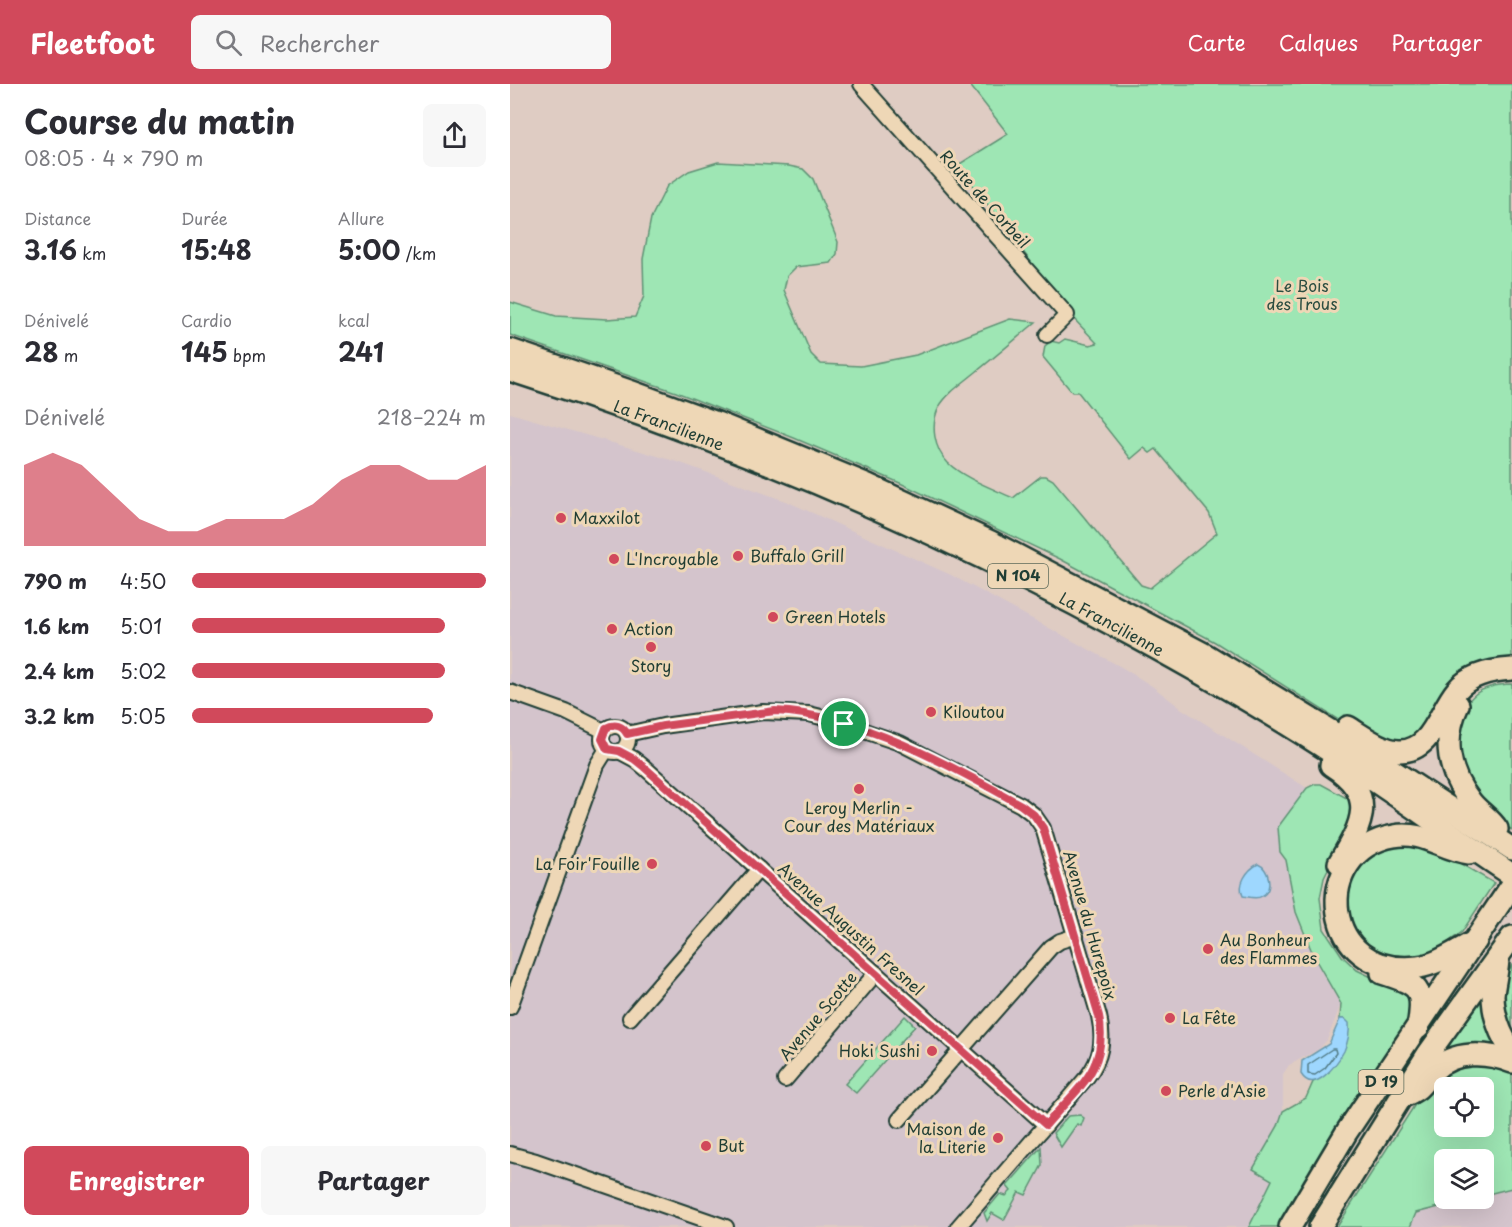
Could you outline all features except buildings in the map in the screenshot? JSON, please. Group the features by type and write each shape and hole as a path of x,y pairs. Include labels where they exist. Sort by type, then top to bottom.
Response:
{"main road":[{"name":"La Francilienne","path":"510,351 707,419 868,485 1036,564 1206,656 1275,697 1507,845"},
{"name":"La Francilienne","path":"510,370 701,437 859,501 983,558 1134,636 1310,739 1428,816 1512,875"},
{"path":"1275,697 1297,698 1385,747 1398,751 1410,750 1424,743 1458,689 1474,676 1497,669 1512,669"},
{"path":"1507,845 1497,827 1472,803 1462,789 1449,756 1448,734 1460,700 1468,690 1483,682 1512,677"},
{"path":"1310,739 1321,758 1341,772 1354,787 1361,802 1363,815 1359,828 1339,862 1331,881 1328,900 1332,924 1340,942 1354,957 1372,970 1402,979 1416,989 1421,1003 1418,1028"},
{"path":"1476,940 1436,963 1419,967 1399,968 1376,963 1359,952 1346,938 1339,922 1336,904 1347,866 1359,852 1377,840 1396,835 1417,836 1458,852 1481,854"},
{"name":"D 19","path":"1290,1227 1346,1133 1512,885"},
{"name":"D 19","path":"1320,1227 1428,1054 1512,937"},
{"path":"1498,957 1493,995 1500,1029 1512,1050"},
{"path":"1401,1097 1417,1089 1434,1070 1445,1062 1460,1056 1474,1054 1512,1062"}],"street":[{"name":"Route de Corbeil","path":"861,84 1066,315 1047,335"},
{"path":"510,692 566,712 616,742 597,765 510,1007"},
{"name":"Avenue du Hurepoix","path":"616,742 648,729 763,712 793,712 829,719 920,752 1005,796 1034,815 1043,828 1051,850 1099,1016 1101,1051 1093,1070 958,1227"},
{"name":"Avenue Augustin Fresnel","path":"616,742 1046,1125"},
{"path":"630,1018 759,870"},
{"path":"899,1120 1051,947 1060,941 1076,936"},
{"name":"Avenue Scotte","path":"785,1080 876,974"},
{"path":"510,1154 726,1227"}],"shaded area":[{"path":"510,413 678,462 788,502 951,575 1123,668 1182,709 1307,788 1278,827 1280,852 1286,860 1296,912 1306,941 1341,1004 1327,1040 1319,1049 1289,1065 1283,1074 1283,1111 1278,1126 1253,1169 1272,1180 1249,1227 510,1227"},
{"path":"1512,1188 1512,1227 1410,1227 1415,1213 1434,1208 1494,1209 1494,1192"}],"green space":[{"name":"Le Bois des Trous","path":"969,84 1512,84 1512,669 1474,676 1423,743 1367,738 1215,642 1060,559 900,483 676,392 510,335 510,302 556,316 607,319 635,317 644,296 643,259 651,218 667,186 689,171 718,162 789,166 803,169 813,179 838,242 837,254 831,263 796,267 787,276 784,290 811,354 821,364 861,366 916,355 1010,319 1036,322 942,402 936,414 934,429 939,451 948,463 962,474 1013,498 1041,476 1053,480 1141,585 1150,588 1217,533 1209,513 1156,449 1150,453 1144,448 1131,459 1078,392 1072,392 1043,357 1045,346 1051,341 1059,343 1065,339 1090,345 1097,343 1073,318 958,165 1008,134"},
{"path":"1512,684 1512,830 1485,806 1469,785 1458,763 1455,749 1464,708 1475,694 1490,687"},
{"path":"1321,784 1354,802 1354,818 1324,878 1320,898 1324,929 1342,956 1357,970 1409,995 1412,1006 1410,1017 1361,1091 1278,1227 1249,1227 1272,1180 1253,1169 1278,1126 1283,1111 1306,1098 1313,1082 1329,1072 1345,1019 1340,1019 1341,1004 1314,957 1296,912 1286,860 1280,852 1278,827 1307,788"},
{"path":"1408,844 1435,849 1494,883 1462,932 1444,945 1416,959 1398,960 1357,940 1343,902 1353,868 1378,849"},
{"path":"1512,964 1512,1031 1503,997 1505,981"},
{"path":"1485,993 1496,1032 1497,1048 1444,1052 1444,1046"},
{"path":"905,1016 915,1026 856,1093 845,1084"},
{"path":"1483,1063 1512,1070 1512,1188 1494,1192 1494,1149 1434,1149 1434,1208 1416,1213 1410,1227 1337,1227 1414,1106 1434,1084 1434,1137 1494,1137 1494,1077 1442,1077 1465,1064"},
{"path":"1080,1115 1084,1118 1081,1126 1077,1124 1061,1147 1053,1133 1068,1116"},
{"path":"1041,1147 1042,1165 1026,1195 1019,1192 1004,1220 992,1213 987,1221 984,1213 1000,1194 1006,1196 1011,1191 1007,1186"}],"water":[{"path":"1258,864 1265,870 1269,879 1268,889 1260,897 1243,896 1242,882 1250,870"},
{"path":"1340,1019 1345,1019 1349,1023 1344,1051 1325,1076 1312,1082 1306,1080 1301,1074 1302,1061 1329,1044"}],"place":[{"name":"Maxxilot","path":"561,518"},
{"name":"Buffalo Grill","path":"738,556"},
{"name":"L'Incroyable","path":"614,559"},
{"name":"Green Hotels","path":"773,617"},
{"name":"Action","path":"612,629"},
{"name":"Story","path":"651,647"},
{"name":"Kiloutou","path":"931,712"},
{"name":"Leroy Merlin - Cour des Matériaux","path":"859,789"},
{"name":"La Foir'Fouille","path":"652,864"},
{"name":"Au Bonheur des Flammes","path":"1208,949"},
{"name":"La Fête","path":"1170,1018"},
{"name":"Hoki Sushi","path":"932,1051"},
{"name":"Perle d'Asie","path":"1166,1091"},
{"name":"Maison de la Literie","path":"998,1138"},
{"name":"But","path":"706,1146"}],"route":[{"path":"775,711 809,714 844,724 900,743 1005,796 1034,815 1043,828 1099,1016 1102,1040 1101,1051 1093,1070 1046,1125 644,767 619,751 607,749 602,743 602,735 606,728 614,725 625,730 627,734 663,726 775,711"}]}
